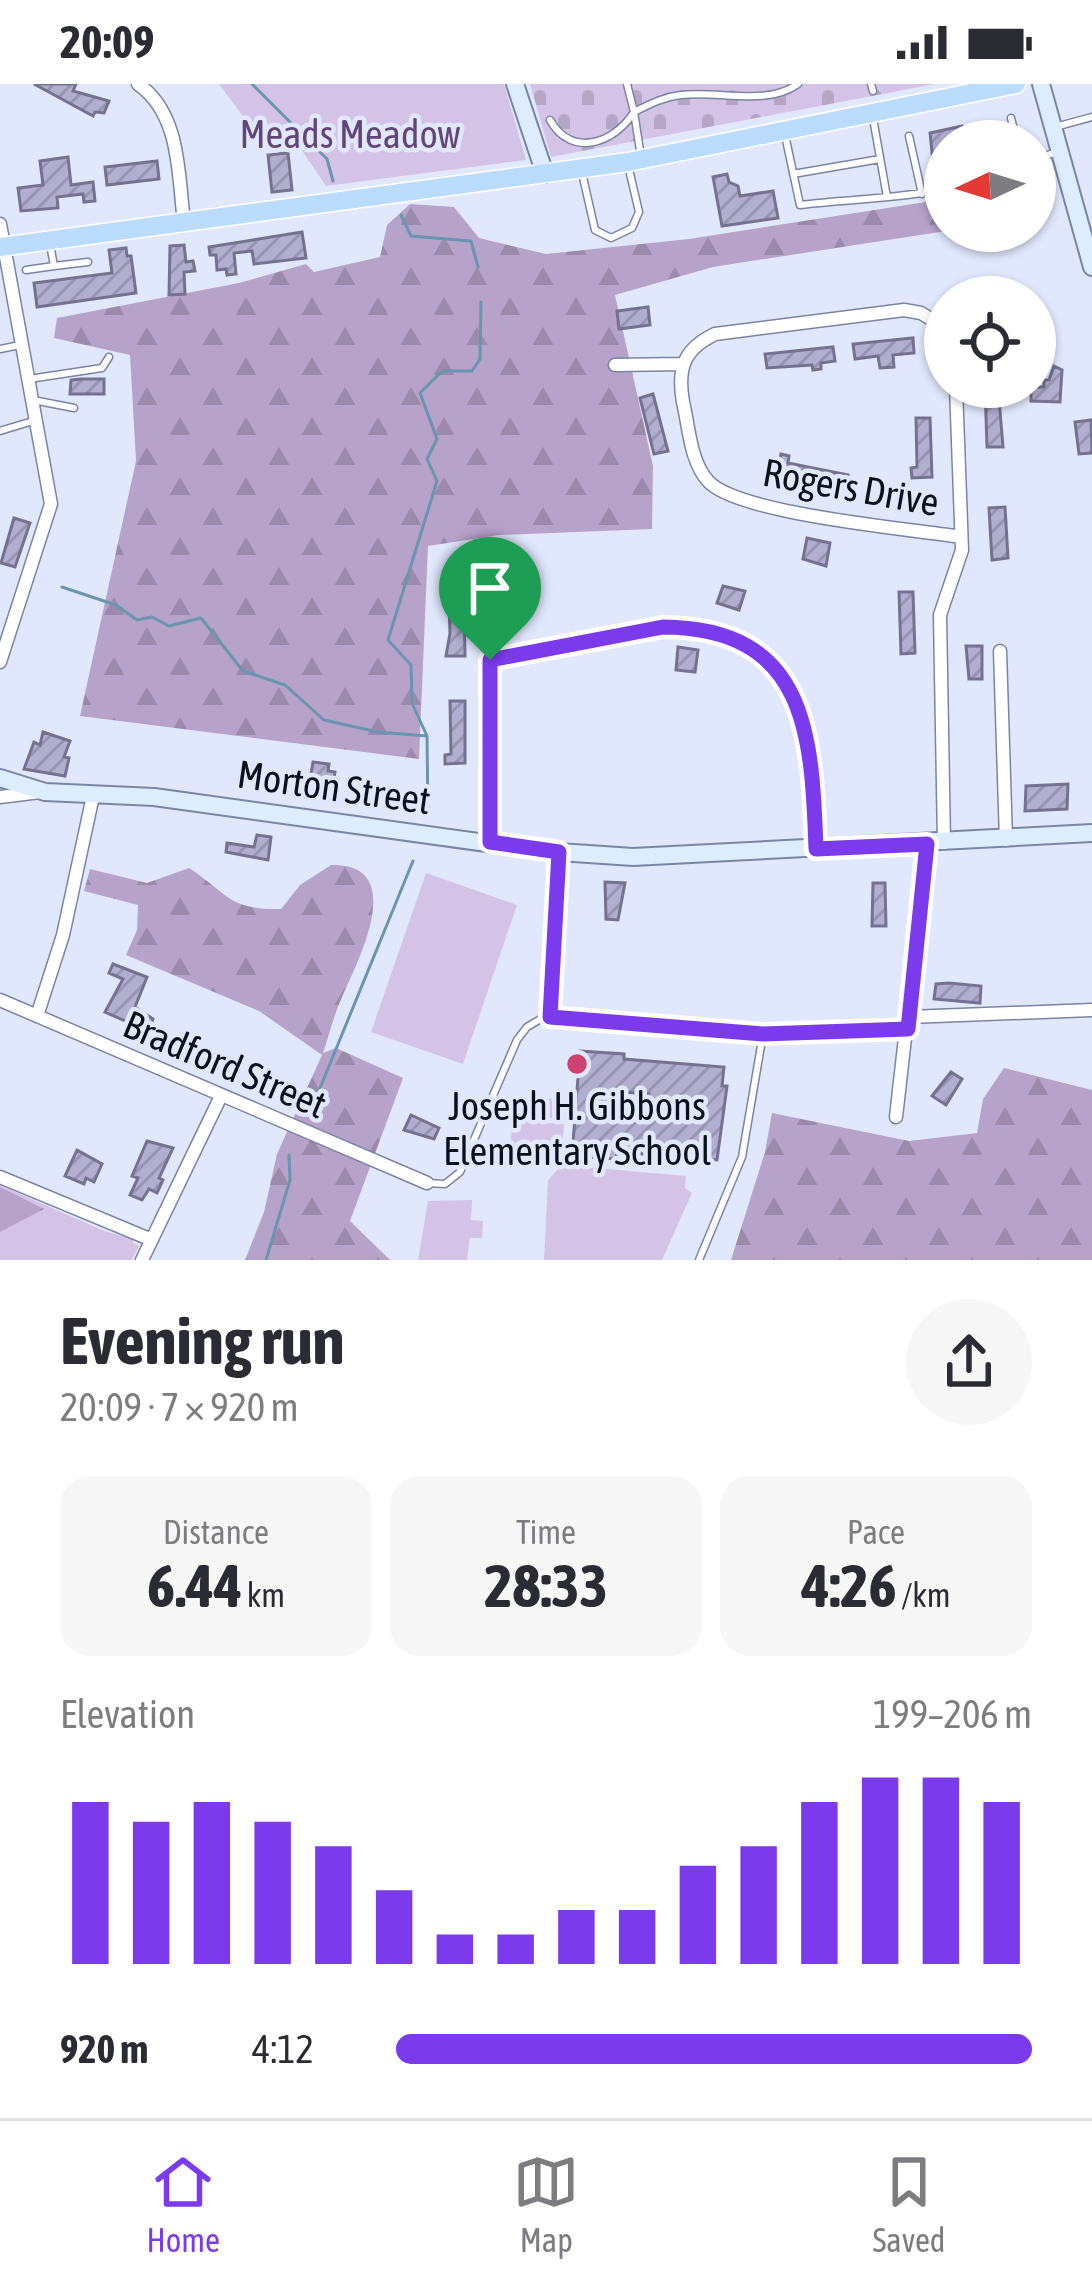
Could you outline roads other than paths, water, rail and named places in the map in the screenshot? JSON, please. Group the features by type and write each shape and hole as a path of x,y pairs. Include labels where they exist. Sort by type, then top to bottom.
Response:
{"main road":[{"path":"2,246 582,170 1016,84"}],"street":[{"path":"137,84 159,105 172,133 184,222"},
{"path":"515,84 544,175"},
{"path":"1041,84 1050,120"},
{"path":"1056,144 1092,267"},
{"path":"0,224 50,513 0,662"},
{"path":"615,365 682,364 698,343 728,332 904,310 924,315"},
{"name":"Rogers Drive","path":"682,364 681,391 695,457 716,488 772,507 962,537"},
{"name":"Rogers Drive","path":"896,1117 936,843 940,615 959,562 962,537 957,408"},
{"path":"490,842 490,594 506,552"},
{"path":"490,660 663,627 698,627 728,635 761,654 790,686 803,714 814,790 816,849"},
{"path":"1000,651 1006,840"},
{"name":"Morton Street","path":"0,778 45,791 154,797 559,852 633,857 1092,833"},
{"path":"0,797 45,791"},
{"path":"37,1016 63,935 93,796"},
{"name":"Bradford Street","path":"0,1000 427,1183"},
{"path":"909,1023 1092,1010"},
{"path":"142,1260 221,1096"},
{"path":"0,1177 152,1240"}],"lane":[{"path":"582,170 595,230 611,238 632,228 639,212 628,84"},
{"path":"550,120 565,139 582,143 612,135 634,112 659,99 771,96 798,84"},
{"path":"873,114 887,197"},
{"path":"1056,127 1092,117"},
{"path":"785,131 800,205 922,194 909,136"},
{"path":"793,174 880,159"},
{"path":"50,240 54,266"},
{"path":"26,270 88,262"},
{"path":"0,349 22,345"},
{"path":"29,379 102,368 109,357"},
{"path":"32,400 74,408"},
{"path":"0,431 36,421"},
{"path":"550,1017 559,852"},
{"path":"427,1183 445,1184 460,1172 522,1032 538,1018 763,1034 909,1023"},
{"path":"699,1260 742,1157 763,1034"}],"waterway":[{"path":"252,84 327,159 333,181"},
{"path":"401,215 411,236 471,241 478,267"},
{"path":"428,816 427,736 412,703 411,665 388,640 437,481 427,459 437,439 420,393 442,371 472,371 480,359 481,302"},
{"path":"62,587 116,605 137,620 152,617 169,626 201,618 243,671 285,685 324,720 427,736"},
{"path":"309,1115 413,861"},
{"path":"266,1260 290,1180 289,1155"}],"place":[{"name":"Joseph H. Gibbons Elementary School","path":"577,1064"}],"park label":[{"name":"Meads Meadow","path":"350,134"}]}
